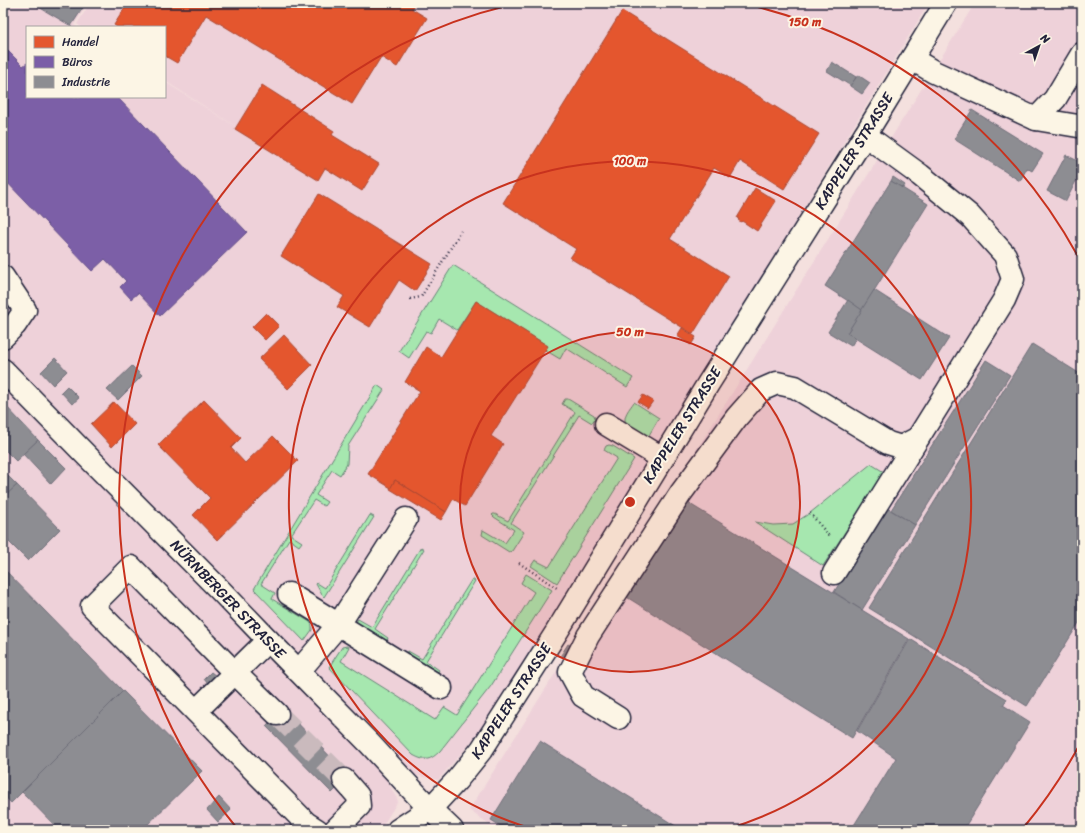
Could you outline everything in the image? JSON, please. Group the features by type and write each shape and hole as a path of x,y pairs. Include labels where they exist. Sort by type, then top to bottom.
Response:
{"street":[{"name":"KAPPELER STRASSE","path":"398,830 430,808 457,780 482,749 946,3"},
{"path":"1036,119 1055,99 1082,54"},
{"path":"912,59 934,72 1036,119 1078,126 1082,125"},
{"path":"834,573 1004,300 1013,279 1005,255 970,216 920,175 864,135"},
{"path":"3,277 25,310 15,325 3,337"},
{"name":"NÜRNBERGER STRASSE","path":"3,370 218,588 452,830"},
{"path":"618,718 583,696 570,672 588,636 681,493 737,417 761,390 777,383 795,387 888,443 901,447 918,438"},
{"path":"606,424 662,458"},
{"path":"299,671 339,624 406,520"},
{"path":"277,714 132,567 92,606 306,823 317,830"},
{"path":"289,594 441,688"},
{"path":"196,711 268,640"},
{"path":"335,830 359,806 358,796 344,780"}],"path":[{"path":"410,299 421,297 461,231"},
{"path":"810,513 846,554"},
{"path":"519,563 576,600"}],"shaded area":[{"path":"3,3 88,3 74,25 76,26 26,26 26,98 166,98 166,83 276,152 166,82 166,26 80,26 77,24 90,3 929,3 501,708 438,780 410,774 307,667 3,358"},
{"path":"975,3 1082,3 1082,830 496,830 469,810 741,379"},
{"path":"3,377 379,765 398,801 380,830 3,830"}],"green space":[{"path":"453,265 633,378 627,387 566,348 560,359 545,350 548,346 476,301 457,330 439,319 431,333 426,331 409,358 399,351"},
{"path":"377,385 384,390 348,446 347,464 340,475 332,470 316,495 327,502 324,506 314,500 291,535 302,542 299,546 289,539 261,584 275,593 272,599 310,622 312,625 312,630 304,641 254,589"},
{"path":"565,399 568,399 594,415 595,418 592,423 579,415 511,523 524,532 512,551 509,552 482,535 483,530 505,543 514,530 492,515 495,514 508,521 575,412 562,404"},
{"path":"634,402 659,418 648,437 626,424 626,415"},
{"path":"609,445 634,459 557,583 531,566 535,560 549,567 617,458 604,450 606,446"},
{"path":"871,464 884,472 823,566 755,522 773,525 793,524 810,513"},
{"path":"370,515 374,517 324,597 316,584 317,583 325,588"},
{"path":"421,547 424,549 375,629 388,638 387,641 356,622 358,619 372,627"},
{"path":"526,574 552,590 491,686 440,751 431,758 421,759 413,755 329,667 342,647 347,646 349,647 341,661 435,720 444,707 457,715 534,592 521,583"},
{"path":"472,579 475,581 426,661 439,670 438,672 407,653 408,651 422,659"}],"building: Handel":[{"path":"128,3 416,3 412,9 427,18 397,67 381,57 352,104 206,15 177,63 166,57 166,26 114,25"},
{"path":"622,11 819,134 784,189 740,161 730,178 714,168 670,239 729,276 693,334 570,258 576,249 503,203"},
{"path":"262,85 334,131 332,135 379,164 362,191 325,168 318,180 235,129"},
{"path":"755,188 776,201 757,231 737,218"},
{"path":"319,194 432,264 415,291 399,280 370,327 337,307 344,296 281,256"},
{"path":"476,301 548,346 491,436 503,444 465,506 453,499 446,512 395,480 391,488 368,474 420,391 405,382 426,347 441,357"},
{"path":"266,313 279,326 265,340 252,327"},
{"path":"682,328 696,337 691,345 677,336"},
{"path":"284,335 312,365 288,389 259,359"},
{"path":"643,395 653,401 648,408 638,402"},
{"path":"204,400 241,438 231,448 245,463 273,436 298,461 217,540 193,515 210,498 158,445"},
{"path":"114,402 135,424 112,447 91,424"},
{"path":"395,480 446,512 441,520 390,489"}],"building: Büros":[{"path":"3,46 23,66 26,64 26,98 118,98 247,232 160,316 138,293 131,299 120,287 126,281 105,259 92,271 3,178"}],"building: Industrie":[{"path":"32,3 86,3 71,26"},
{"path":"832,62 856,77 851,86 827,71"},
{"path":"858,75 870,83 862,94 850,86"},
{"path":"972,110 1043,154 1032,171 1027,168 1020,181 954,139"},
{"path":"1066,155 1082,163 1082,169 1066,201 1047,191"},
{"path":"893,177 905,185 903,188 891,181"},
{"path":"891,181 928,204 862,310 825,286"},
{"path":"874,290 949,338 922,380 847,333"},
{"path":"848,300 862,310 847,333 856,338 851,346 828,332"},
{"path":"1032,344 1082,375 1082,618 1027,706 869,608"},
{"path":"55,358 67,371 53,385 41,372"},
{"path":"986,360 1010,375 915,525 891,510"},
{"path":"132,366 142,376 118,400 107,390"},
{"path":"67,386 79,398 72,404 61,392"},
{"path":"3,403 38,440 16,461 3,448"},
{"path":"38,440 66,468 51,484 23,454"},
{"path":"3,471 17,485 3,498"},
{"path":"17,485 60,529 28,561 3,536 3,498"},
{"path":"685,501 909,639 852,738 625,596"},
{"path":"887,508 915,525 862,610 834,592"},
{"path":"3,568 123,691 11,803 3,794"},
{"path":"910,639 1007,699 1003,705 1030,722 963,830 851,830 896,758 857,731"},
{"path":"568,644 573,647 566,658 561,655"},
{"path":"211,672 216,676 208,684 204,679"},
{"path":"123,691 202,771 142,830 59,830 22,792"},
{"path":"283,708 349,776 332,793 266,726"},
{"path":"540,741 682,830 507,830 491,820"},
{"path":"219,797 231,810 218,822 207,810"}],"tunnel":[{"path":"277,714 344,780"}]}
